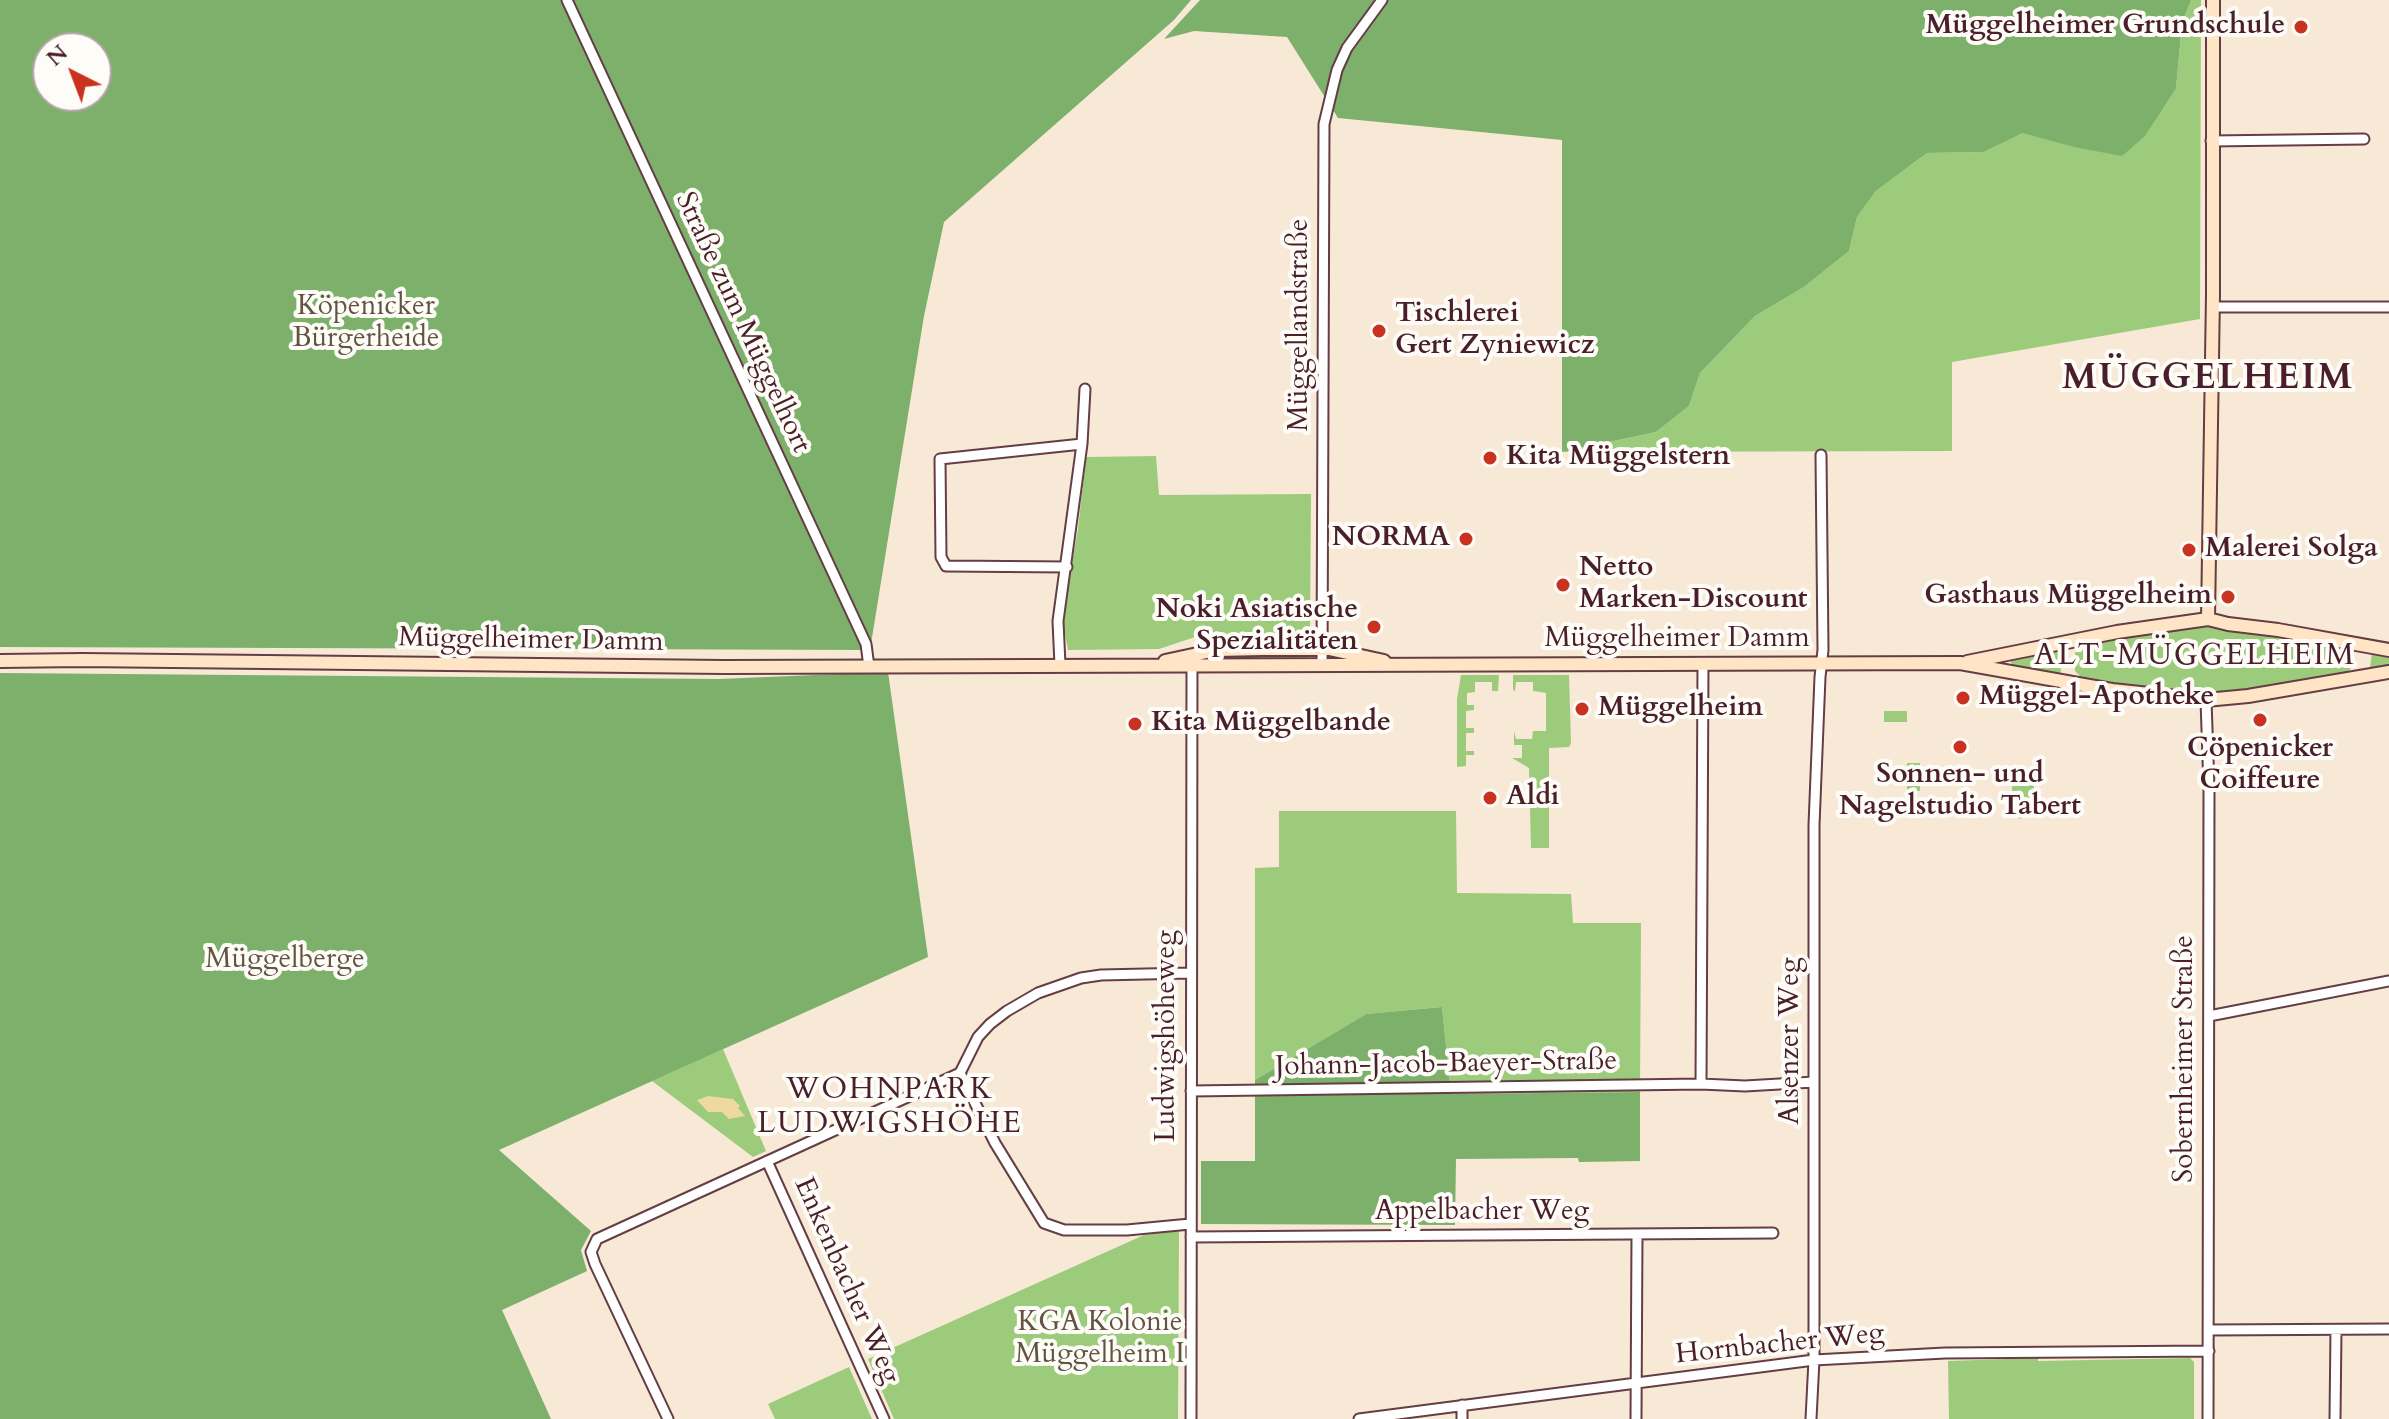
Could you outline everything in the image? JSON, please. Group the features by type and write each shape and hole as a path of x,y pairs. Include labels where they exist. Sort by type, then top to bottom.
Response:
{"main road":[{"path":"2208,619 2213,307 2213,0"},
{"path":"1960,663 2117,632 2208,619 2389,650"},
{"name":"Müggelheimer Damm","path":"1192,659 1216,650 1322,650 1356,653 1394,663"},
{"name":"Müggelheimer Damm","path":"0,661 869,667 1150,665 1192,659 1322,665 1960,663"},
{"path":"1960,663 2112,690 2206,700 2389,672"}],"street":[{"name":"Straße zum Müggelhort","path":"567,0 866,644 869,667"},
{"name":"Müggellandstraße","path":"1322,665 1324,124 1337,70 1347,48 1382,0"},
{"path":"2211,141 2364,139"},
{"path":"2213,307 2389,307"},
{"path":"1060,665 1058,621 1082,444 1085,389"},
{"path":"1067,567 946,566 941,557 940,459 1082,444"},
{"name":"Alsenzer Weg","path":"1811,1419 1814,1360 1814,825 1822,663 1821,455"},
{"name":"Ludwigshöheweg","path":"1191,1419 1192,659"},
{"path":"1701,1084 1703,663"},
{"name":"Sobernheimer Straße","path":"2206,700 2208,1419"},
{"path":"668,1419 595,1264 591,1252 594,1243 604,1235 960,1073 978,1037 990,1024 1038,993 1081,978 1101,975 1190,973"},
{"path":"2209,1016 2389,981"},
{"path":"960,1073 995,1143 1044,1223 1064,1230 1159,1228 1190,1224"},
{"name":"Johann-Jacob-Baeyer-Straße","path":"1191,1091 1745,1086 1814,1082"},
{"name":"Enkenbacher Weg","path":"767,1161 884,1419"},
{"name":"Appelbacher Weg","path":"1191,1237 1773,1233"},
{"path":"1636,1419 1637,1235"},
{"path":"2208,1330 2389,1329"},
{"path":"2335,1419 2336,1330"},
{"name":"Hornbacher Weg","path":"1359,1419 1814,1360 1945,1353 2209,1351"},
{"path":"1462,1405 1462,1419"}],"green space":[{"name":"Köpenicker Bürgerheide","path":"0,0 1191,0 1174,20 944,222 924,316 870,650 0,647"},
{"path":"1200,0 2191,0 2182,23 2176,88 2145,136 2122,156 2023,133 1984,152 1927,153 1876,191 1857,217 1849,251 1804,287 1755,316 1700,373 1689,406 1656,432 1562,452 1562,140 1338,118 1287,37 1194,31 1164,39"},
{"path":"2191,0 2201,0 2200,319 1952,362 1952,451 1562,452 1656,432 1689,406 1700,373 1755,316 1804,287 1849,251 1857,217 1876,191 1927,153 1984,152 2023,133 2176,88 2182,23"},
{"path":"1156,456 1159,495 1311,494 1310,633 1307,636 1198,636 1159,649 1068,650 1062,618 1078,529 1086,457"},
{"path":"2189,627 2234,627 2343,645 2351,653 2352,667 2345,675 2239,693 2180,695 2082,678 2075,671 2075,653 2084,643"},
{"path":"2059,649 2059,675 2014,667 2010,661 2012,659"},
{"path":"2372,651 2389,654 2389,668 2370,669"},
{"path":"1219,655 1307,655 1308,657 1219,659"},
{"name":"Müggelberge","path":"888,672 928,957 499,1150 591,1231 581,1250 587,1271 502,1310 551,1419 0,1419 0,673 718,679"},
{"path":"1461,675 1499,675 1498,691 1492,691 1492,682 1475,682 1475,692 1467,693 1467,705 1474,705 1474,710 1466,711 1466,728 1474,728 1474,733 1466,733 1466,751 1474,751 1474,755 1466,755 1466,766 1457,767 1457,699"},
{"path":"1513,675 1569,675 1571,743 1569,747 1549,748 1549,848 1531,848 1529,768 1512,758 1522,758 1522,745 1514,745 1514,731 1516,739 1532,739 1533,731 1546,731 1546,693 1533,691 1533,682 1516,682 1513,690"},
{"path":"1884,711 1907,711 1907,722 1884,722"},
{"path":"1907,763 1920,763 1920,791 1907,791"},
{"path":"2027,777 2034,786 2034,808 2020,819 2013,814 2012,787 2016,780"},
{"path":"1279,811 1456,811 1457,893 1571,894 1573,923 1641,923 1640,1092 1451,1094 1442,1007 1366,1014 1255,1080 1255,868 1279,867"},
{"path":"1442,1007 1451,1094 1640,1092 1640,1161 1456,1159 1455,1225 1201,1224 1201,1161 1255,1161 1255,1080 1366,1014"},
{"path":"723,1049 766,1151 753,1157 652,1081"},
{"name":"KGA Kolonie Müggelheim I","path":"1179,1230 1178,1419 894,1419 868,1359 1144,1235"},
{"path":"2038,1358 2038,1361 2190,1358 2194,1362 2194,1419 1949,1419 1948,1361"},
{"path":"849,1367 872,1419 775,1419 768,1404"}],"sand":[{"path":"708,1096 733,1099 745,1116 729,1119 722,1112 708,1112 697,1100"}],"place":[{"name":"Müggelheimer Grundschule","path":"2301,27"},
{"name":"Tischlerei Gert Zyniewicz","path":"1379,331"},
{"name":"Kita Müggelstern","path":"1490,458"},
{"name":"NORMA","path":"1466,539"},
{"name":"Malerei Solga","path":"2189,550"},
{"name":"Netto Marken-Discount","path":"1563,585"},
{"name":"Gasthaus Müggelheim","path":"2228,597"},
{"name":"Noki Asiatische Spezialitäten","path":"1374,627"},
{"name":"Müggel-Apotheke","path":"1963,698"},
{"name":"Müggelheim","path":"1582,709"},
{"name":"Cöpenicker Coiffeure","path":"2260,720"},
{"name":"Kita Müggelbande","path":"1135,724"},
{"name":"Sonnen- und Nagelstudio Tabert","path":"1960,747"},
{"name":"Aldi","path":"1490,798"}],"district":[{"name":"MÜGGELHEIM","path":"2208,380"},
{"name":"ALT-MÜGGELHEIM","path":"2195,657"},
{"name":"WOHNPARK LUDWIGSHÖHE","path":"890,1108"}]}
